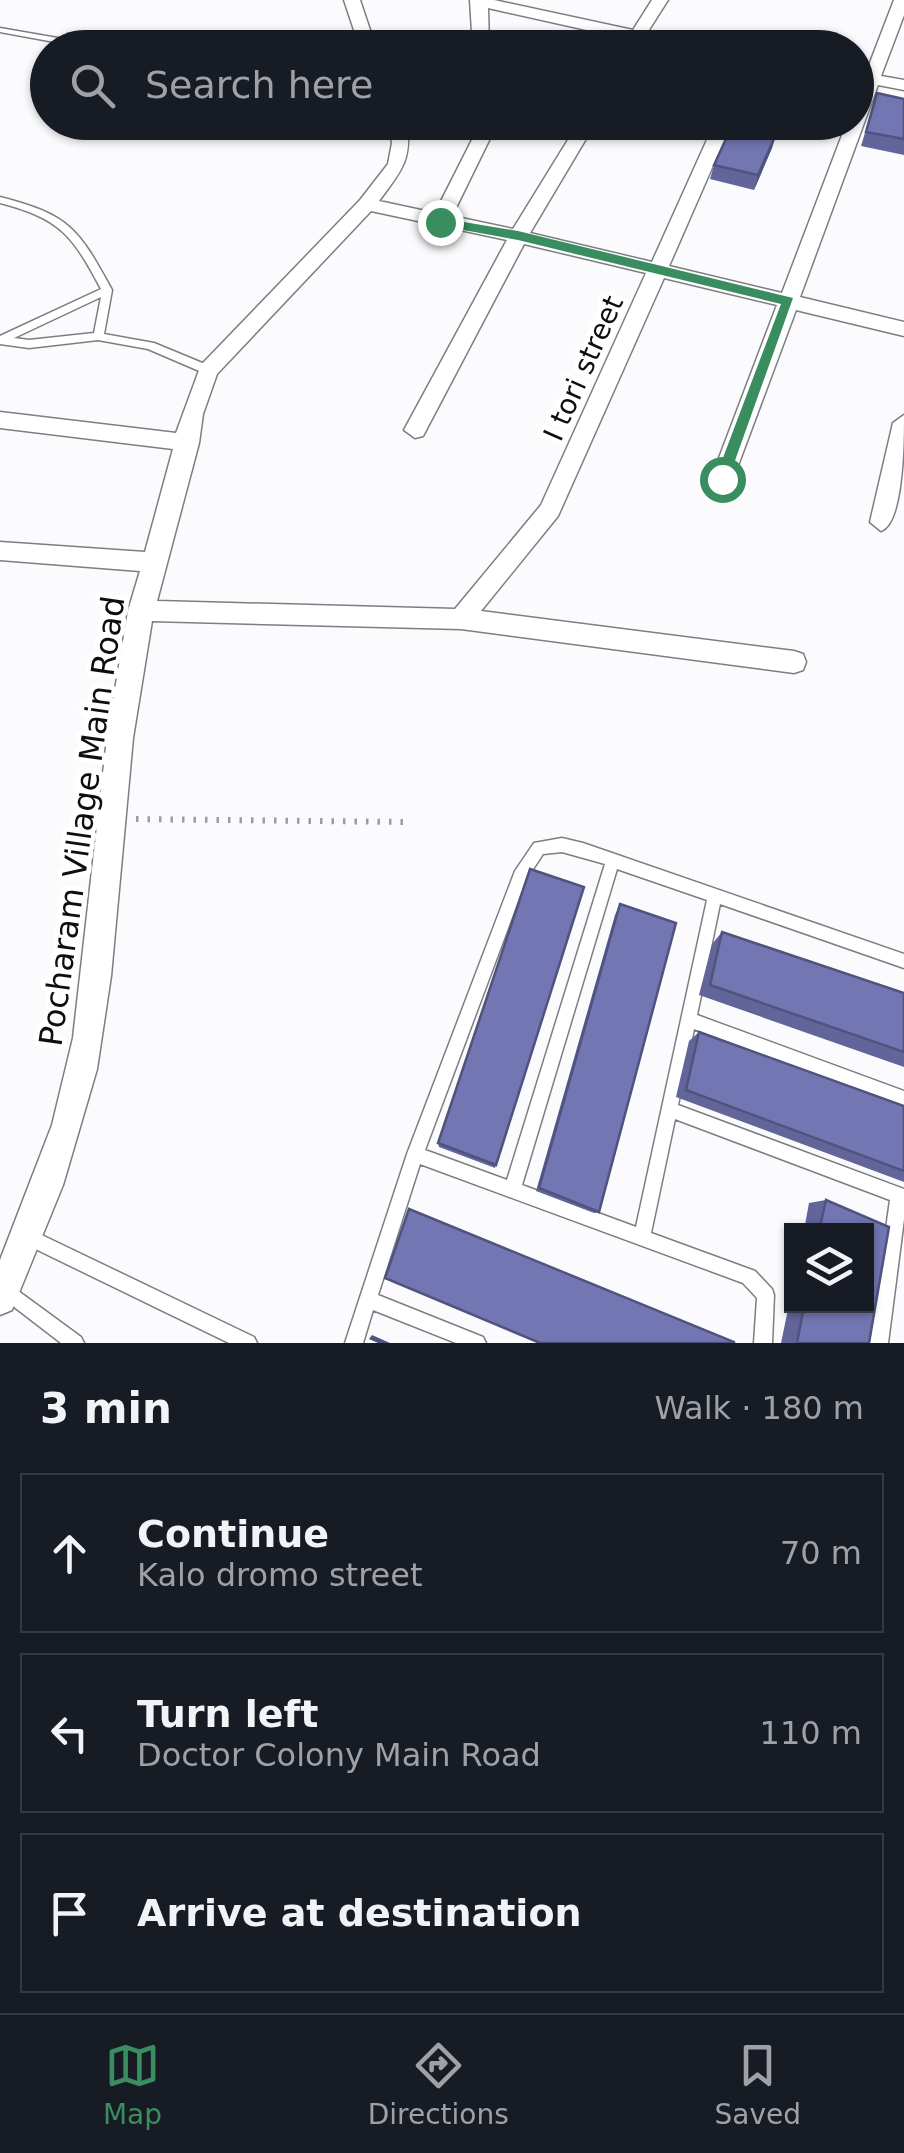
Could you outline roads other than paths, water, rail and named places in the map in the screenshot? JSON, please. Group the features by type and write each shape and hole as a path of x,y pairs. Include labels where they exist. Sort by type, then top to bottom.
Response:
{"street":[{"path":"352,0 362,30"},
{"path":"480,30 479,0 586,30"},
{"path":"640,30 660,0"},
{"path":"874,57 902,0"},
{"path":"874,80 904,85"},
{"name":"Pocharam Village Main Road","path":"2,1293 59,1146 81,1073 98,978 110,819 140,611 188,443 200,385 208,370 366,204 400,159 399,140"},
{"path":"440,222 481,140"},
{"path":"415,430 518,236 577,140"},
{"name":"I tori street","path":"461,619 550,510 716,140"},
{"path":"722,479 849,140"},
{"path":"366,204 657,268 904,329"},
{"path":"0,420 188,443"},
{"path":"881,522 904,423"},
{"path":"0,552 152,562"},
{"path":"140,611 461,619 794,662"}],"lane":[{"path":"0,30 30,35"},
{"path":"0,200 40,210 70,228 107,290 98,336"},
{"path":"1,340 107,290"},
{"path":"1,340 29,344 98,336 150,346 208,370"},
{"path":"354,1343 415,1154 529,860 539,848 562,845 612,860 904,961"},
{"path":"512,1190 612,860"},
{"path":"642,1236 715,894"},
{"path":"690,1020 904,1099"},
{"path":"670,1110 902,1196 879,1343"},
{"path":"415,1154 749,1277 759,1285 767,1306 763,1343"},
{"path":"25,1235 248,1343"},
{"path":"2,1293 75,1343"},
{"path":"368,1299 476,1343"}]}
